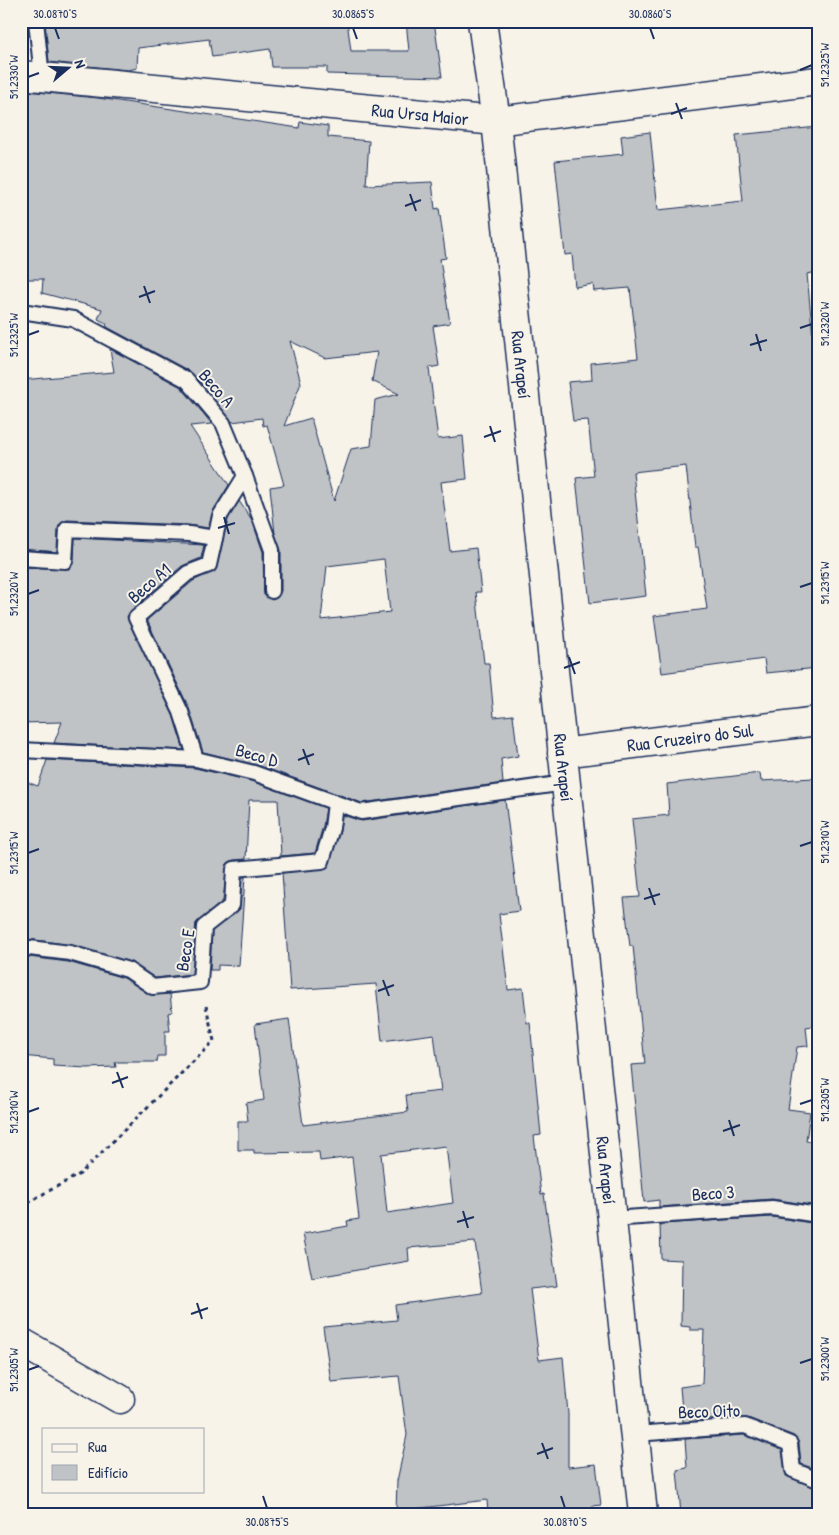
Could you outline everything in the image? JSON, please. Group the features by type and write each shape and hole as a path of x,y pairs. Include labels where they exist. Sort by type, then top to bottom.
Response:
{"street":[{"name":"Rua Arapeí","path":"482,21 496,121 643,1514"},
{"name":"Rua Ursa Maior","path":"32,76 496,121 818,81"},
{"name":"Rua Cruzeiro do Sul","path":"562,753 818,721"},
{"path":"21,1342 120,1399"}],"lane":[{"path":"32,76 36,21"},
{"name":"Beco A","path":"21,311 73,319 187,380 223,423 272,550 272,591"},
{"name":"Beco A1","path":"196,759 181,712 136,618 188,574 209,565 220,516 244,476"},
{"path":"21,558 65,561 67,530 189,534 215,538"},
{"name":"Beco D","path":"21,750 196,759 254,773 309,791 335,804 361,812 565,783"},
{"name":"Beco E","path":"21,947 70,953 128,970 153,986 200,982 204,927 232,906 234,869 322,861 332,828 335,804"},
{"name":"Beco 3","path":"611,1219 772,1208 818,1215"},
{"name":"Beco Oito","path":"634,1434 745,1426 790,1444 793,1470 818,1480"}],"path":[{"path":"21,1206 80,1174 214,1041 200,982"}],"building":[{"path":"347,21 351,51 409,51 406,21 434,21 442,77 327,74 327,67 272,67 270,49 212,57 209,39 138,48 137,68 128,70 49,62 45,22"},
{"path":"26,91 98,98 299,128 300,122 328,126 328,137 369,141 366,185 432,182 435,209 439,208 446,258 440,259 450,323 433,326 439,366 429,368 438,439 463,436 467,479 441,482 450,551 476,548 481,592 476,592 484,663 489,663 494,717 513,715 518,756 501,759 503,783 362,803 257,765 203,752 189,708 147,620 193,581 216,570 228,519 239,501 252,520 263,552 264,595 272,600 277,598 281,591 281,550 275,534 270,487 284,485 267,425 263,426 262,418 232,422 191,372 107,327 106,323 98,319 102,309 42,293 43,279 21,279 21,101 25,102","holes":["290,341 325,358 377,352 372,381 399,394 375,400 371,446 351,449 334,501 311,418 284,426 301,383","384,559 390,612 321,620 327,566"]},
{"path":"818,127 818,272 807,274 813,338 818,338 818,668 766,673 764,659 662,673 654,616 707,609 698,547 695,547 686,466 633,472 646,596 590,603 576,478 594,476 588,420 573,421 568,382 592,380 591,363 638,358 630,288 594,291 593,284 575,287 572,254 565,255 555,161 623,154 621,136 650,132 658,210 743,201 736,135"},
{"path":"110,349 181,387 212,424 190,426 229,485 213,511 208,528 189,525 67,520 60,524 58,528 57,552 21,549 21,380 114,372"},
{"path":"75,538 204,545 201,558 182,566 130,611 127,617 173,715 184,750 54,743 62,722 21,723 21,567 69,569 74,562"},
{"path":"47,760 195,768 251,781 326,808 323,826 315,853 281,856 278,800 249,800 246,859 233,860 227,864 223,901 196,923 192,974 155,978 130,962 72,945 21,938 21,780 38,786"},
{"path":"760,773 761,781 814,778 818,830 812,831 818,874 818,1025 806,1027 808,1046 797,1047 788,1109 810,1112 806,1141 818,1142 818,1206 772,1199 659,1207 659,1200 644,1202 631,1065 645,1064 633,946 630,946 624,898 640,897 632,819 669,815 667,784"},
{"path":"505,800 519,911 499,914 508,990 523,988 527,1023 530,1023 541,1135 534,1136 541,1195 544,1194 557,1286 530,1289 539,1360 563,1357 568,1414 568,1467 596,1464 601,1505 592,1506 593,1512 573,1514 488,1514 487,1500 396,1511 397,1481 407,1435 399,1376 331,1382 323,1327 397,1320 395,1305 482,1293 475,1242 408,1248 409,1261 312,1278 303,1234 348,1226 347,1221 359,1219 352,1157 320,1161 319,1152 254,1153 254,1150 238,1150 238,1121 248,1121 246,1103 264,1100 255,1024 289,1019 303,1125 408,1112 406,1095 441,1091 434,1034 382,1041 376,984 290,990 282,873 328,867 340,831 342,815 362,821","holes":["446,1146 453,1203 387,1213 381,1154"]},
{"path":"242,877 245,877 239,966 218,965 218,970 210,970 212,931 240,909"},
{"path":"21,956 68,962 124,978 149,994 170,994 172,1012 168,1013 170,1031 165,1031 165,1056 158,1056 157,1062 115,1062 116,1067 87,1068 53,1066 53,1059 21,1056"},
{"path":"772,1217 818,1224 818,1470 801,1464 799,1443 794,1436 748,1418 683,1422 680,1387 702,1384 704,1330 690,1330 690,1327 681,1326 682,1260 661,1259 660,1224"},
{"path":"744,1435 782,1450 786,1476 818,1489 818,1514 681,1514 677,1470 687,1468 685,1439"}]}
